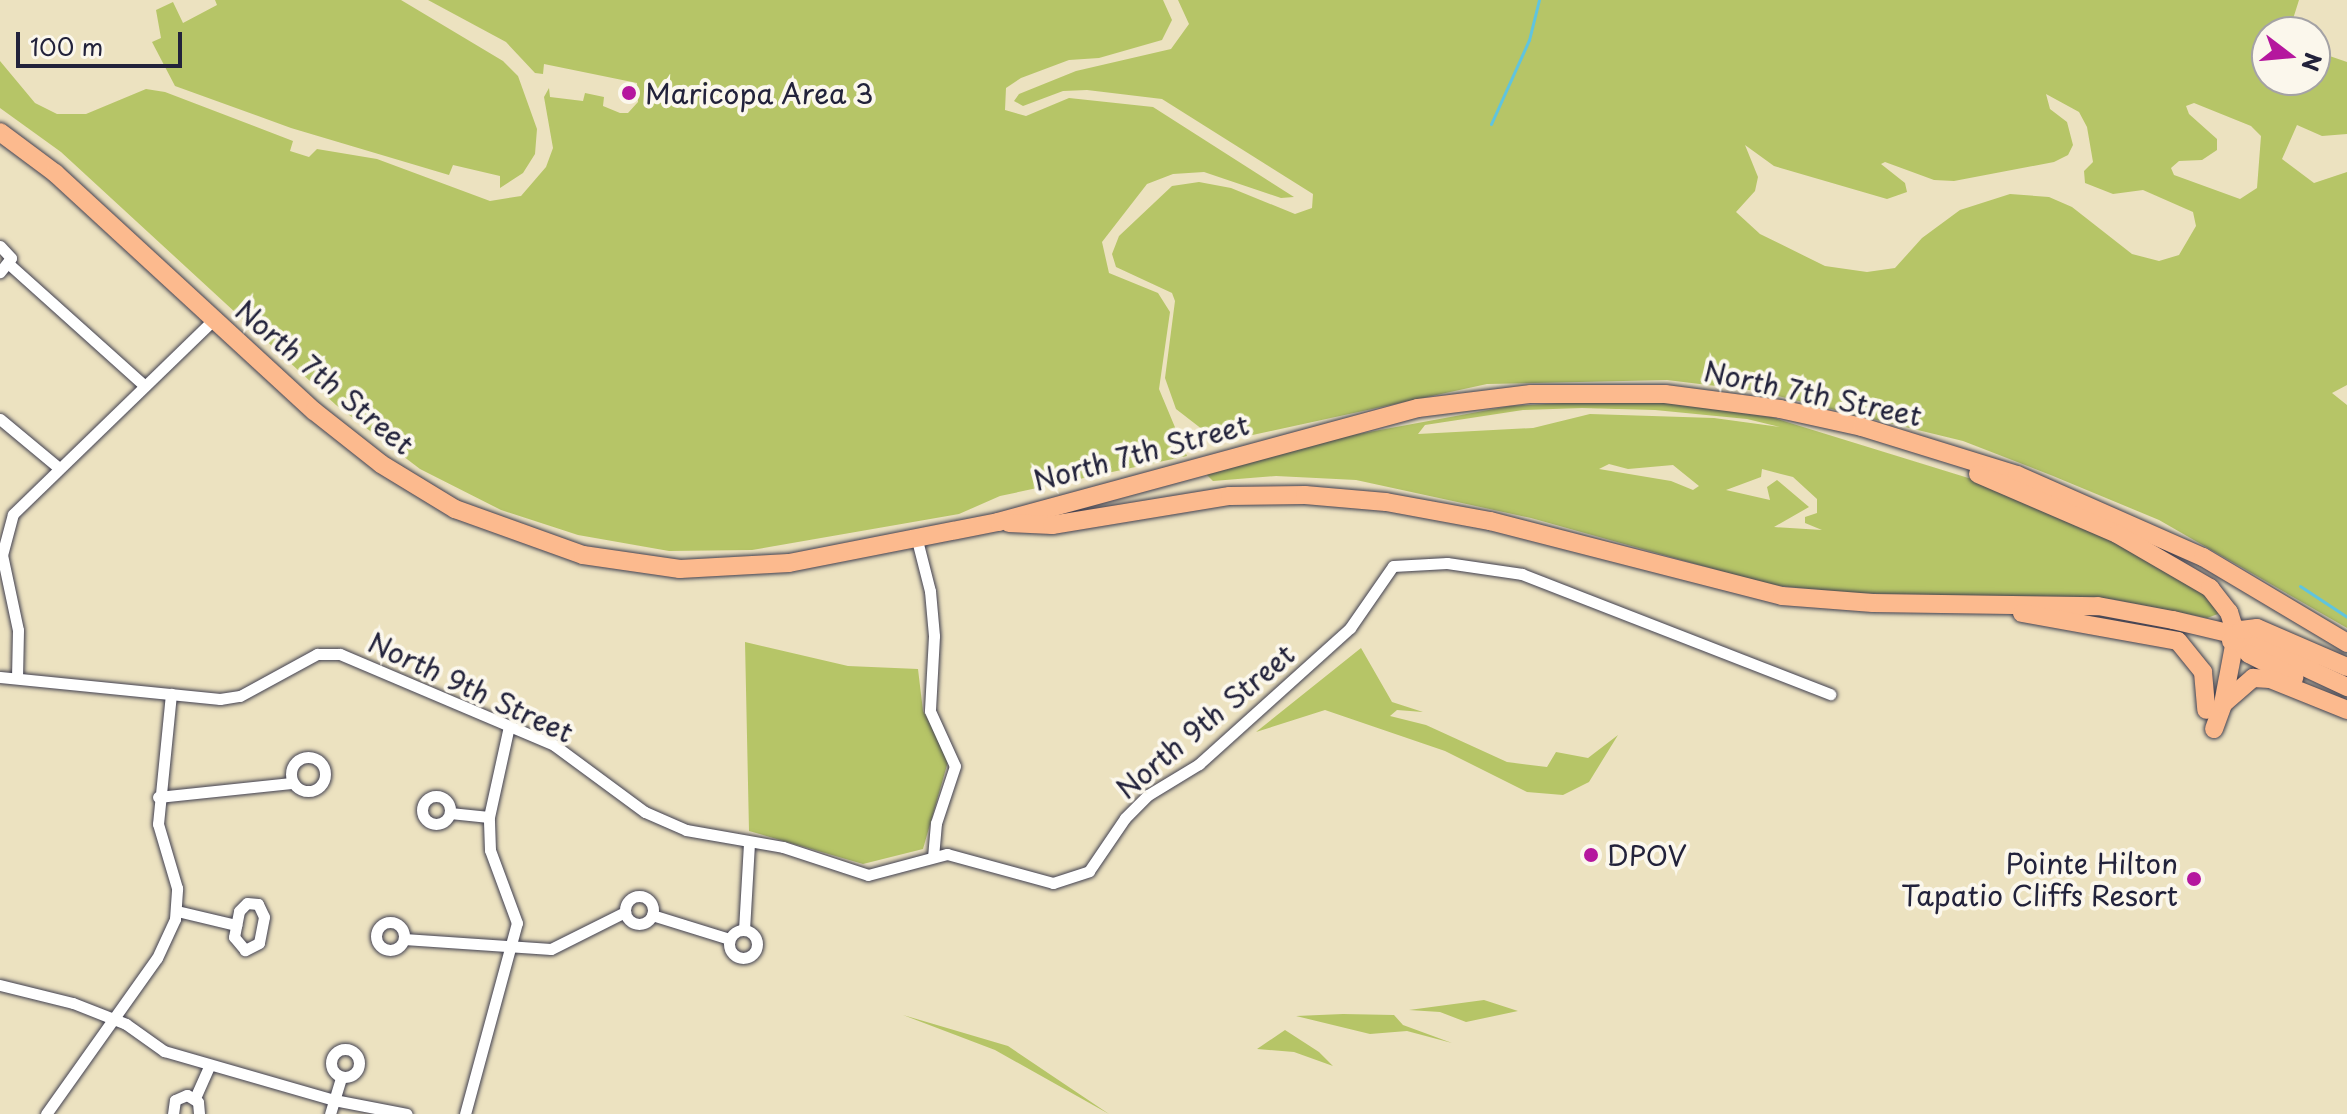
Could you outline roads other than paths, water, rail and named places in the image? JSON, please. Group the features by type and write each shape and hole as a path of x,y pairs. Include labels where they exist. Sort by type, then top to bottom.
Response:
{"main road":[{"name":"North 7th Street","path":"0,132 55,173 314,411 397,476 455,509 553,547 625,563 723,570 917,540 998,522 1360,420 1487,398 1665,394 1829,419 1944,450 2091,504 2215,564 2347,643"},
{"path":"1829,419 2003,483 2127,539 2210,588 2229,612 2236,635 2249,654 2347,709"},
{"name":"North 7th Street","path":"998,522 1052,525 1230,496 1347,498 1490,521 1782,596 2098,606 2236,635 2347,687"},
{"path":"2001,604 2024,613 2178,641 2203,672 2211,717"},
{"path":"2211,717 2236,635 2249,628 2266,630 2347,667"},
{"path":"2211,717 2246,681 2262,677 2347,709"}],"street":[{"path":"0,246 9,252 5,269 145,386"},
{"path":"17,678 18,630 5,593 2,555 13,514 213,320"},
{"path":"0,419 59,468"},
{"path":"917,540 930,591 934,636 930,711 955,766 936,823 933,855"},
{"name":"North 9th Street","path":"0,677 171,694 240,696 317,654 340,654 554,745 665,822 783,847 868,875 933,855 947,854 1053,883 1089,871 1125,818 1148,795 1199,764 1350,628 1393,566 1418,561 1522,574 1830,694"},
{"path":"46,1114 167,941 177,911 175,874 160,841 158,797 171,694"},
{"path":"465,1114 513,948 517,923 490,850 489,817 509,726"},
{"path":"158,797 291,783"},
{"path":"450,813 489,817"},
{"path":"744,930 749,842"},
{"path":"625,912 626,903 638,896 650,901 652,915"},
{"path":"177,911 236,925"},
{"path":"404,939 551,949 625,912"},
{"path":"625,912 638,925 652,915"},
{"path":"652,915 729,939 744,930"},
{"path":"729,939 734,956 752,955 757,942 744,930"},
{"path":"0,985 111,1019 143,1033 164,1051 334,1100 407,1114"},
{"path":"199,1114 195,1098 210,1065"},
{"path":"330,1114 341,1077"},
{"path":"173,1114 178,1097 195,1098"}],"waterway":[{"path":"1491,124 1529,40 1539,0"},
{"path":"2300,586 2347,617"}],"place":[{"name":"Maricopa Area 3","path":"629,93"},
{"name":"DPOV","path":"1591,855"},
{"name":"Pointe Hilton Tapatio Cliffs Resort","path":"2194,879"}]}
